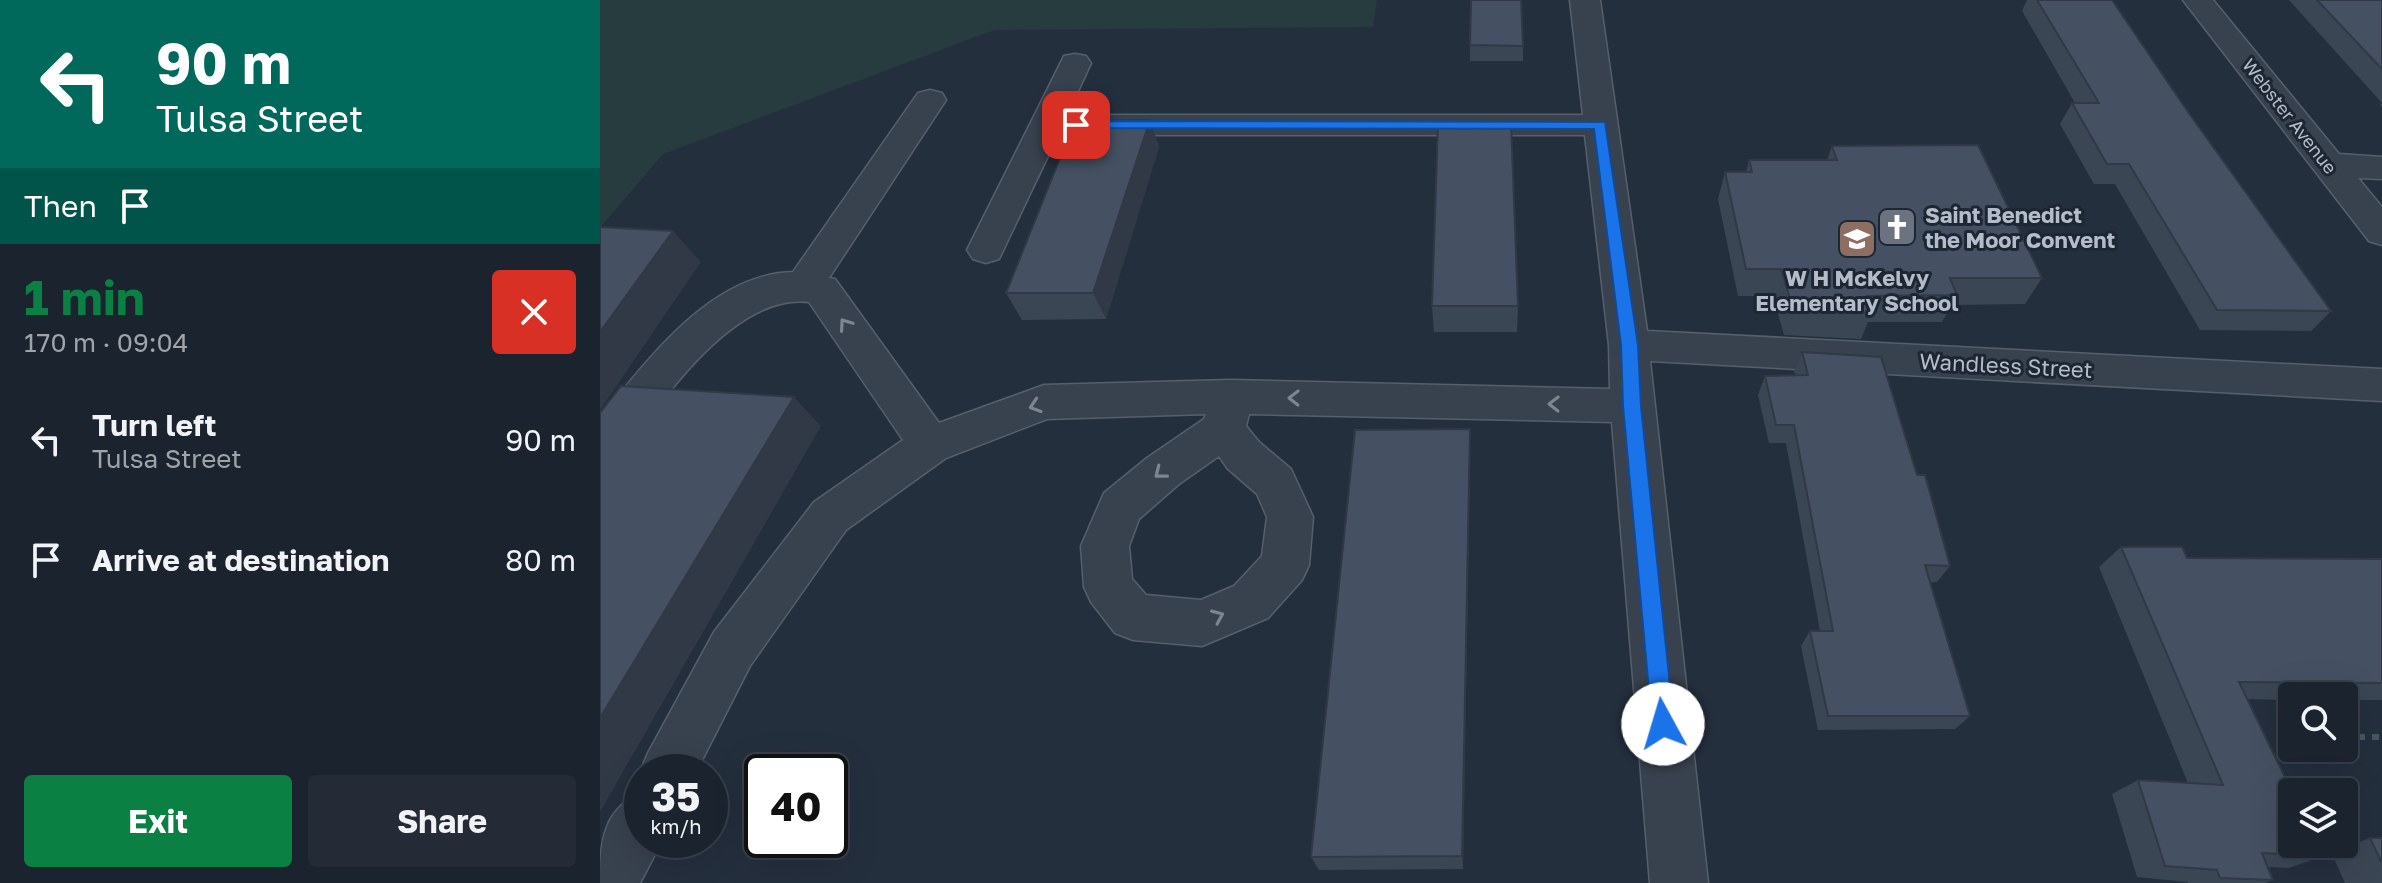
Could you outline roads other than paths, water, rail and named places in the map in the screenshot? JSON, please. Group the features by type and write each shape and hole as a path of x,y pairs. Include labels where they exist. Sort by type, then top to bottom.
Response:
{"street":[{"path":"1585,0 1629,345 1632,406 1679,883"},
{"name":"Webster Avenue","path":"2198,0 2382,232"},
{"path":"986,250 1075,63"},
{"path":"805,284 930,100"},
{"path":"1045,125 1600,125"},
{"path":"2328,165 2382,168"},
{"path":"600,450 683,350 713,322 746,300 772,288 805,284 821,289 930,445"},
{"name":"Wandless Street","path":"1629,345 2382,385"},
{"path":"677,754 732,649 830,516 930,445 1044,402 1228,413 1632,406"}],"place":[{"name":"Saint Benedict the Moor Convent","path":"1897,227"},
{"name":"W H McKelvy Elementary School","path":"1857,239"}]}
